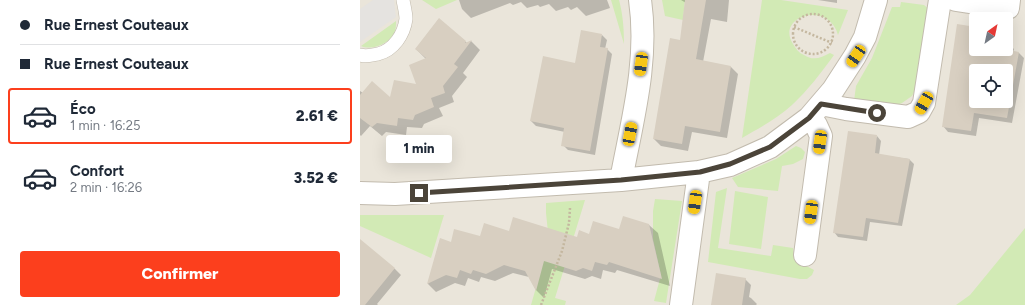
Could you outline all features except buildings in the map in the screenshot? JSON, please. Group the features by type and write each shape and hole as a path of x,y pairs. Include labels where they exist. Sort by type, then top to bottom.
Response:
{"street":[{"path":"621,180 643,52 643,29 640,0"},
{"path":"360,193 395,194 621,180 700,172 730,164 770,147 815,111 833,90 856,56 865,37 876,0"},
{"path":"815,111 846,108 908,117 919,112 924,103 940,0"},
{"path":"956,0 1008,8 1009,0"},
{"path":"805,255 821,136 816,125 815,111"},
{"path":"681,305 700,172"}],"lane":[{"path":"360,55 366,56 384,52 396,43 403,32 406,18 403,0"}],"path":[{"path":"814,14 822,16 832,29 831,42 822,52 813,54 804,52 794,41 794,27 799,20 806,16 814,14"},
{"path":"794,27 831,42"},
{"path":"541,305 562,251 569,223 570,206"}],"shaded area":[{"path":"360,0 1025,0 1025,305 360,305"},
{"path":"373,0 394,0 396,17 360,42 360,9"}],"green space":[{"path":"422,0 457,0 436,9"},
{"path":"611,0 619,0 623,22 624,44"},
{"path":"662,0 685,0 683,20 665,16"},
{"path":"762,0 781,0 848,10 838,35 833,24 825,18 815,15 805,16 797,20 791,26 789,34 796,49 801,53 811,58 820,57 830,53 834,55 814,81 792,105 774,119 742,138"},
{"path":"901,2 924,5 931,11 918,84 912,96 902,103 894,106 854,101 856,86 872,58 892,7 900,7"},
{"path":"396,21 395,31 386,42 376,47 361,46"},
{"path":"796,146 805,152 803,159 793,164 782,166 778,191 738,187 732,178 776,159"},
{"path":"727,188 718,248 771,256 773,245 793,248 795,260 814,270 812,275 807,279 800,279 708,262 716,192"},
{"path":"735,191 768,197 761,249 729,244"},
{"path":"655,199 682,201 666,303 654,301 661,275 653,239 653,211"},
{"path":"585,200 555,298 566,301 565,305 531,305 549,242 546,203"},
{"path":"360,215 444,215 431,258 360,226"},
{"path":"1025,228 1025,305 956,305 970,295"}],"route":[{"path":"419,193 621,180 700,172 730,164 770,147 809,118 821,104 877,113"}]}
